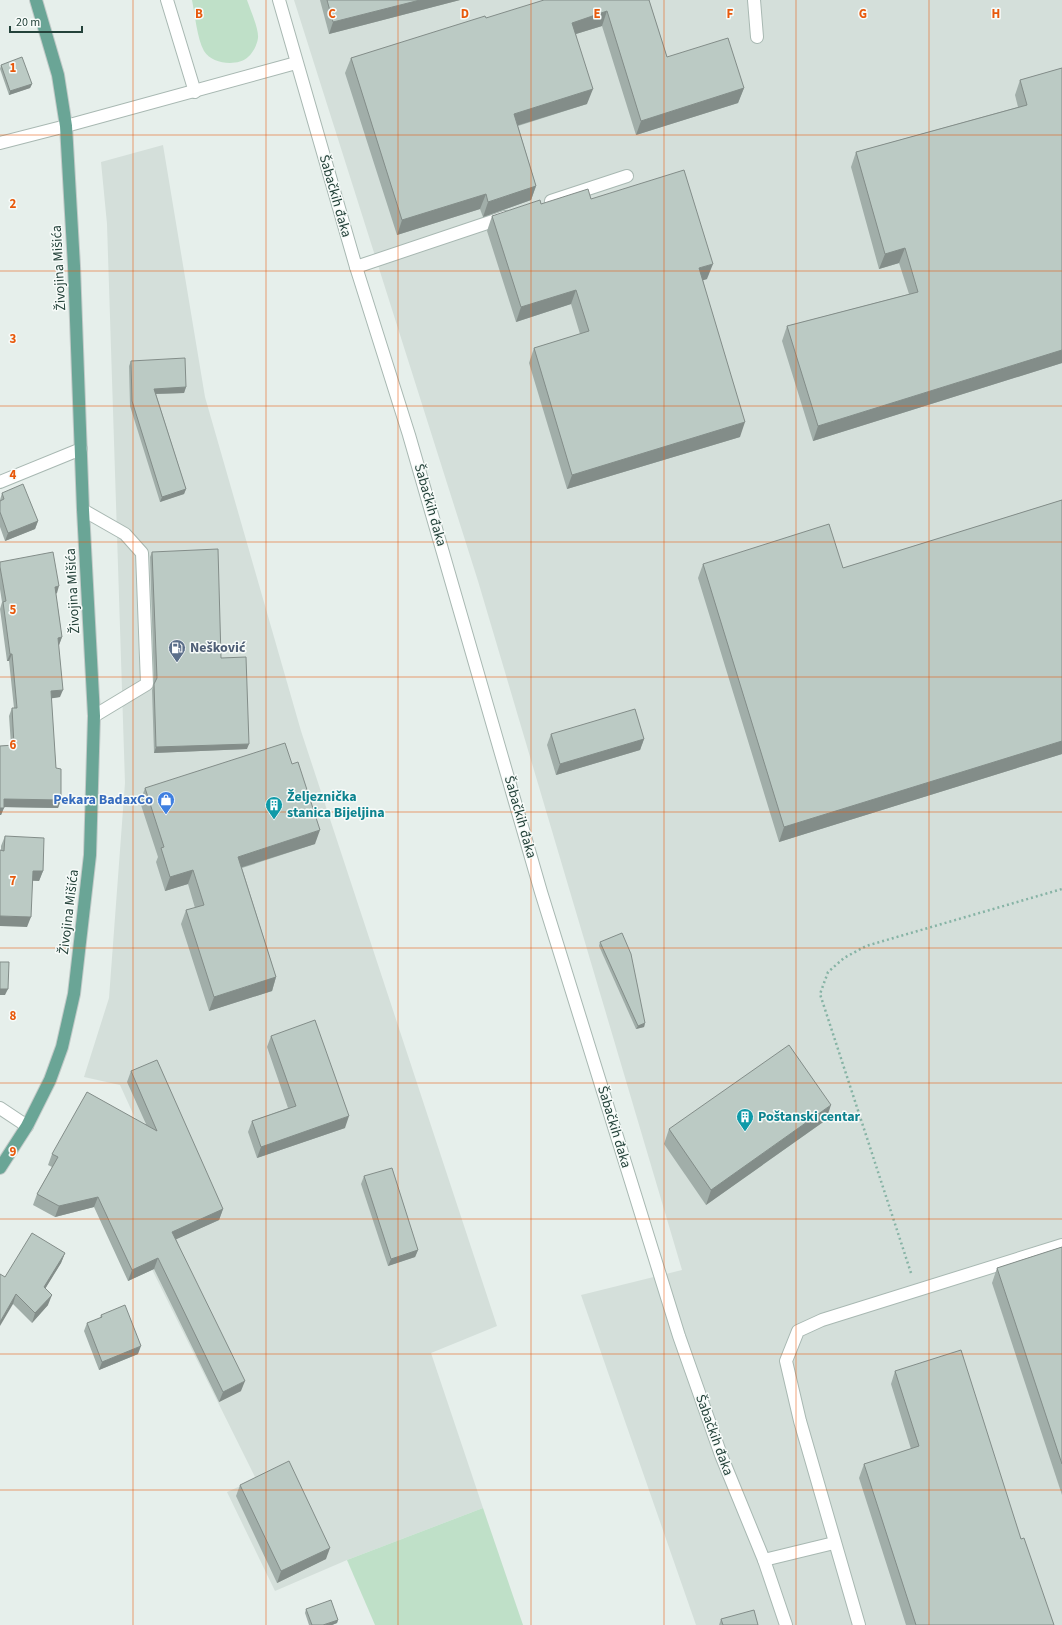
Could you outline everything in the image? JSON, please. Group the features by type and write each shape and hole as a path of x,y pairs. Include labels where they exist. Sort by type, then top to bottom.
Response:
{"main road":[{"name":"Živojina Mišića","path":"0,1168 27,1126 50,1080 62,1047 74,994 90,854 94,716 83,510 74,266 66,126 58,76 36,0"}],"street":[{"path":"167,0 195,92"},
{"name":"Šabačkih đaka","path":"279,0 356,267 409,435 541,892 679,1336 721,1455 764,1560 786,1625"},
{"path":"754,0 757,37"},
{"path":"0,143 195,92 296,63"},
{"path":"537,206 627,176"},
{"path":"356,267 514,214"},
{"path":"0,482 81,450"},
{"path":"83,510 125,534 142,553 147,684 94,716"},
{"path":"0,1108 27,1126"},
{"path":"859,1625 834,1543 800,1421 786,1361 798,1331 822,1320 1062,1245"},
{"path":"764,1560 834,1543"}],"path":[{"path":"917,1290 820,994 828,972 844,958 866,946 1062,889"}],"shaded area":[{"path":"294,0 1062,0 1062,1625 696,1625 581,1295 682,1270 478,581"},
{"path":"163,145 205,397 301,731 497,1326 431,1353 483,1508 347,1560 275,1591 227,1492 256,1479 120,1205 165,1184 120,1085 84,1077 109,998 125,783 107,224 101,162"}],"green space":[{"path":"192,0 247,0 258,34 256,46 250,55 238,62 225,63 213,59 208,55 204,51 200,40"},
{"path":"483,1508 523,1625 375,1625 347,1560"}],"building":[{"path":"327,0 420,0 333,22"},
{"path":"544,0 649,0 667,57 728,38 744,88 641,121 607,11 572,23 593,89 514,114 536,186 488,202 486,194 402,220 351,58 485,16 486,18"},
{"path":"22,57 32,84 10,91 1,65"},
{"path":"1062,68 1062,350 818,426 787,326 918,292 905,248 885,254 856,152 1027,105 1020,80"},
{"path":"684,170 713,264 699,268 745,422 572,475 534,348 589,331 576,290 521,307 492,216 540,200 541,204 588,189 591,199"},
{"path":"185,358 186,387 154,389 186,489 162,497 132,401 131,361"},
{"path":"23,484 38,521 8,533 0,512 0,501 4,499 2,493"},
{"path":"1062,500 1062,741 784,827 703,564 829,524 843,568"},
{"path":"218,549 221,658 246,657 249,744 156,747 154,684 157,678 152,552"},
{"path":"53,552 59,586 55,587 62,637 58,638 63,690 51,691 56,768 61,769 61,800 4,799 4,808 0,808 0,746 14,745 12,708 17,708 12,654 10,654 3,602 6,601 0,562"},
{"path":"635,709 644,739 560,764 551,734"},
{"path":"285,743 292,764 298,762 320,830 238,857 276,977 214,997 186,910 204,905 193,870 170,877 161,848 164,847 145,788"},
{"path":"5,836 44,838 43,871 33,871 31,917 0,916 0,850 4,851"},
{"path":"622,933 631,954 645,1023 638,1026 600,942"},
{"path":"0,962 9,962 8,989 0,989"},
{"path":"315,1020 349,1116 261,1147 252,1121 296,1106 271,1036"},
{"name":"Poštanski centar","path":"789,1045 831,1105 711,1190 669,1129"},
{"path":"157,1060 223,1209 172,1232 245,1381 223,1392 158,1258 132,1270 98,1197 59,1206 37,1194 58,1157 52,1154 87,1092 157,1131 131,1071"},
{"path":"392,1168 418,1250 391,1259 364,1176"},
{"path":"32,1233 65,1253 44,1287 52,1295 35,1313 16,1294 0,1322 0,1274 5,1277"},
{"path":"1062,1247 1062,1464 997,1268"},
{"path":"125,1305 141,1346 102,1362 87,1323 102,1317 101,1315"},
{"path":"961,1350 1021,1539 1024,1538 1054,1625 916,1625 864,1464 919,1446 895,1371"},
{"path":"289,1461 330,1548 281,1571 240,1485"},
{"path":"331,1600 338,1620 323,1625 312,1625 306,1609"},
{"path":"754,1610 758,1625 723,1625 721,1619"}],"place":[{"name":"Nešković","path":"177,663"},
{"name":"Pekara BadaxCo","path":"166,815"},
{"name":"Željeznička stanica Bijeljina","path":"274,820"},
{"name":"Poštanski centar","path":"745,1132"}]}
